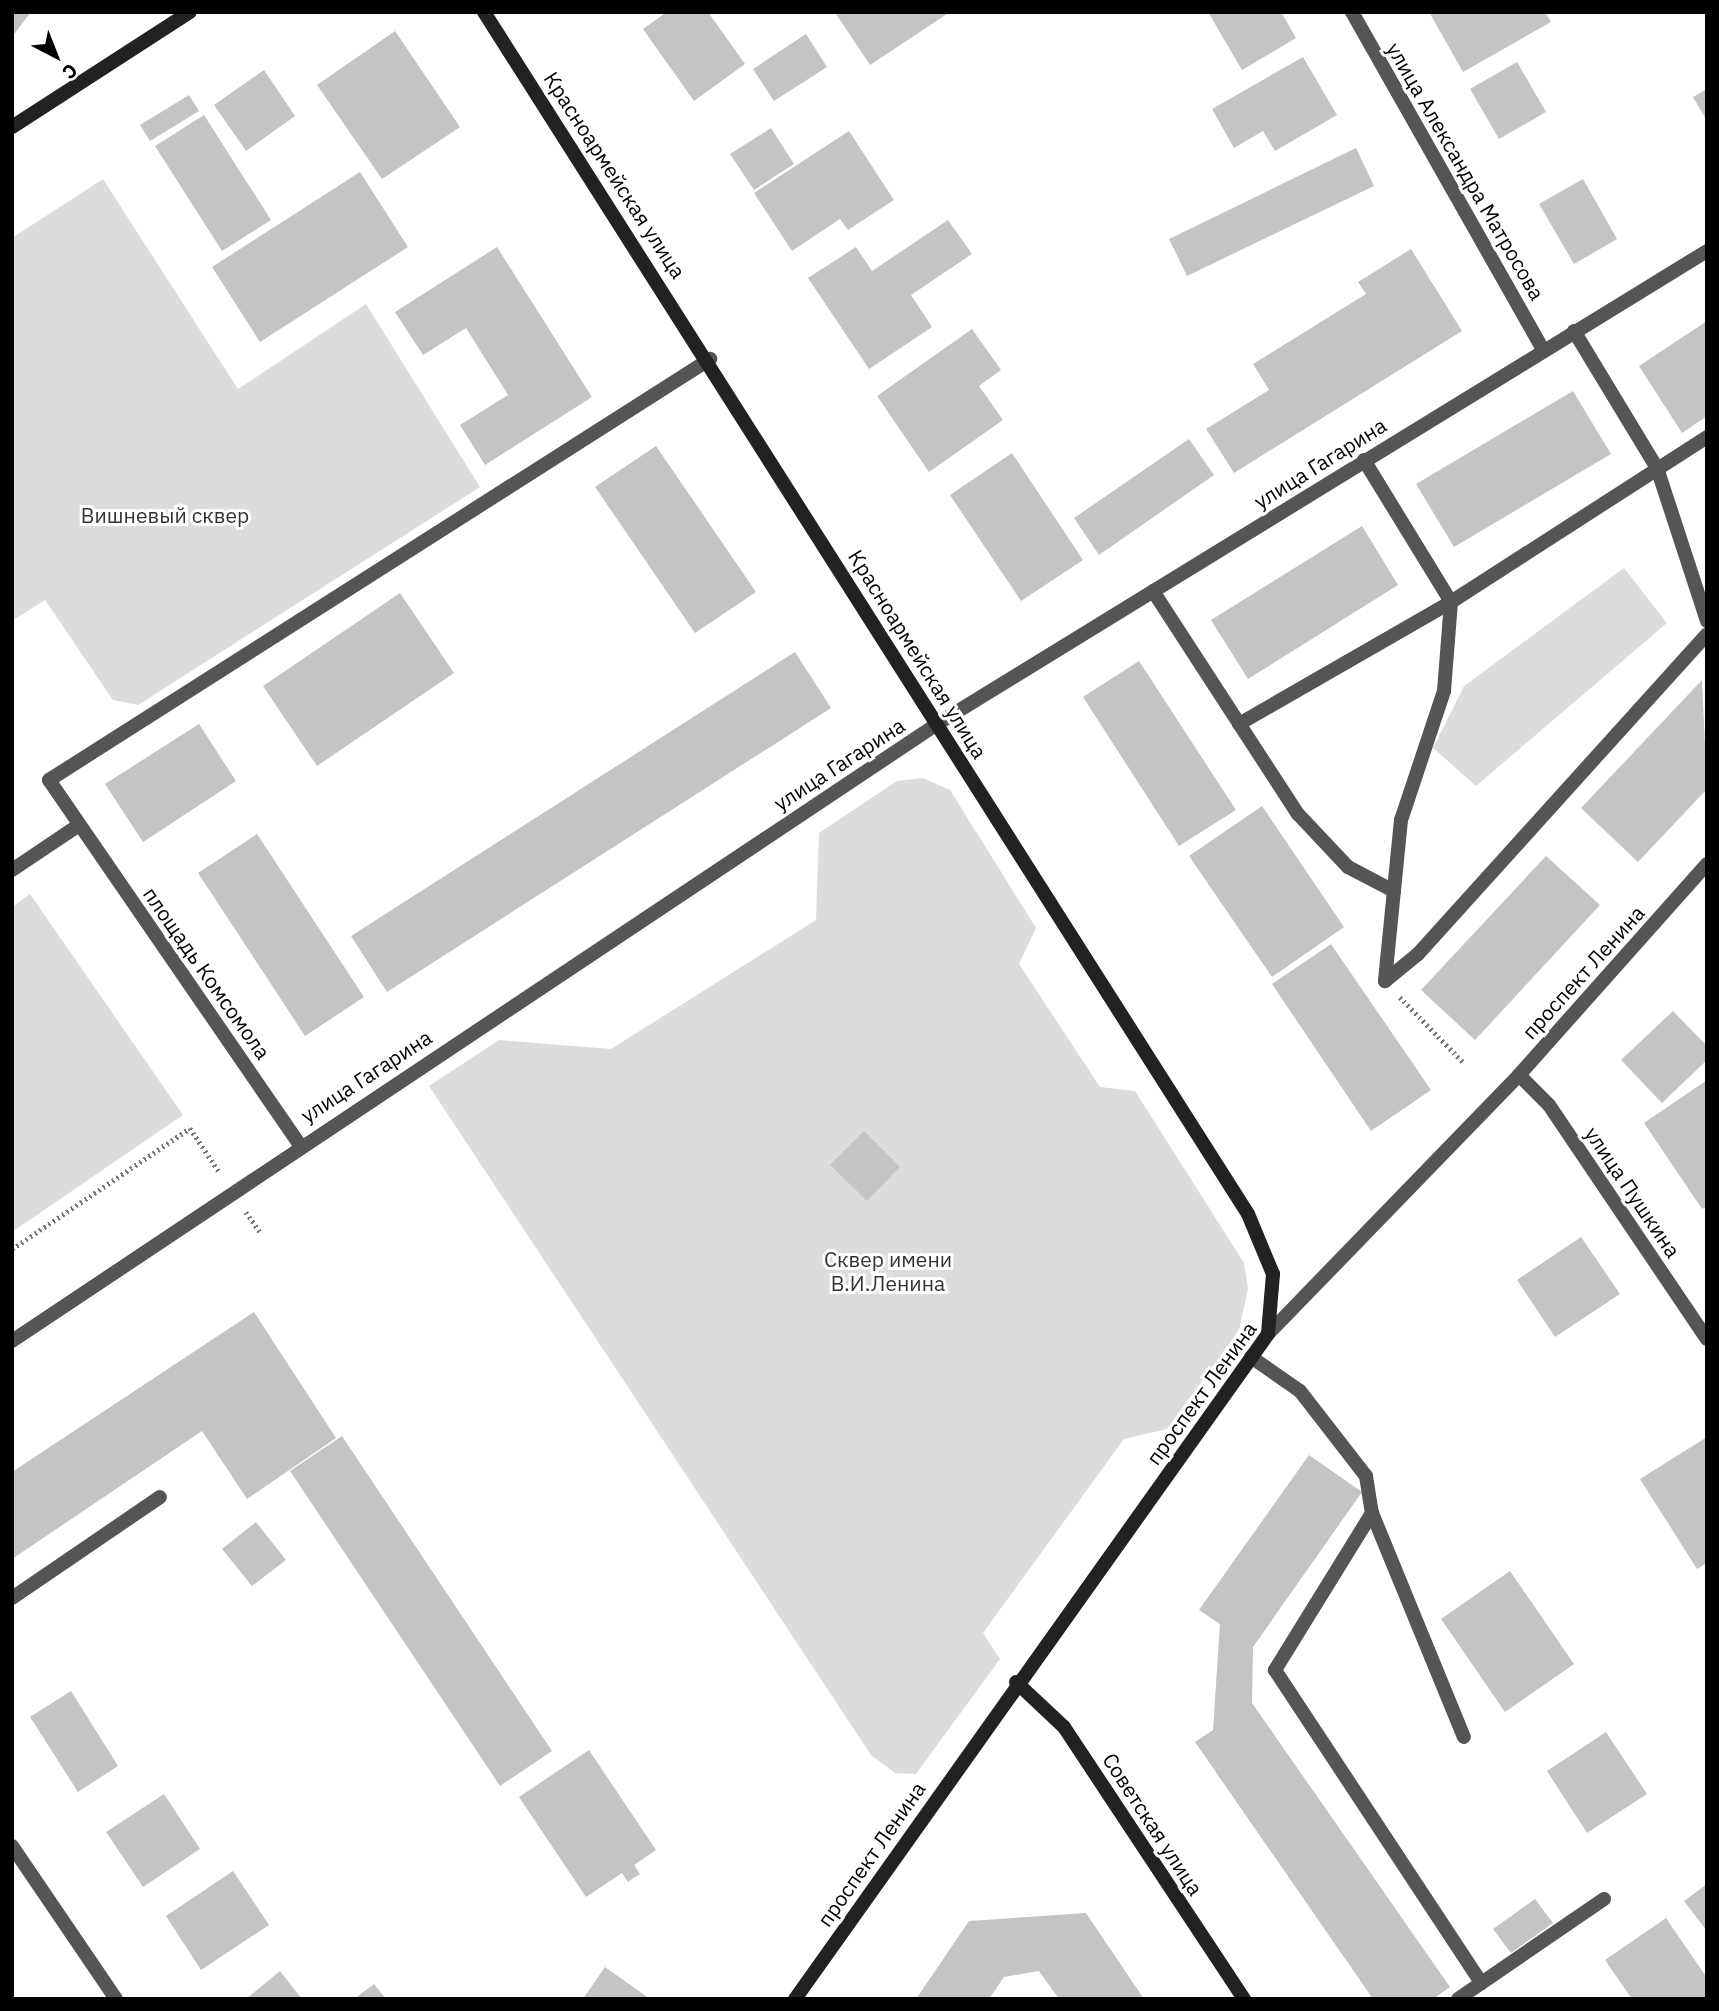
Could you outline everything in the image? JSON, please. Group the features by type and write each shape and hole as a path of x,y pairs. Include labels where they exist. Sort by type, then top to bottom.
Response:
{"main road":[{"path":"12,127 190,12"},
{"name":"Красноармейская улица","path":"484,12 710,359 937,724 1248,1214 1273,1274 1268,1334"},
{"name":"проспект Ленина","path":"794,1999 1016,1682 1268,1334"},
{"name":"Советская улица","path":"1016,1682 1064,1727 1244,1999"}],"street":[{"name":"улица Александра Матросова","path":"1352,12 1543,349"},
{"name":"улица Гагарина","path":"12,1341 231,1191 937,724 1543,349 1707,251"},
{"path":"1574,331 1657,468 1707,621"},
{"name":"площадь Комсомола","path":"300,1145 49,780 710,359"},
{"path":"1239,724 1451,602 1707,436"},
{"path":"1364,460 1451,602 1444,691 1401,820 1385,981"},
{"path":"1153,591 1298,814 1348,867 1394,891"},
{"path":"1385,981 1418,954 1707,634"},
{"path":"12,870 79,825"},
{"name":"проспект Ленина","path":"1268,1334 1519,1075 1707,864"},
{"name":"улица Пушкина","path":"1519,1075 1549,1105 1707,1339"},
{"path":"1251,1357 1300,1391 1358,1466 1372,1513 1464,1737"},
{"path":"12,1598 160,1497"},
{"path":"1372,1513 1275,1670 1481,1983"},
{"path":"12,1846 116,1999"},
{"path":"1458,1999 1604,1899"}],"path":[{"path":"1385,981 1464,1063"},
{"path":"12,1249 190,1128 260,1232"}],"green space":[{"name":"Вишневый сквер","path":"103,179 238,389 366,304 480,487 138,705 113,700 45,600 12,621 12,238"},
{"path":"1624,568 1667,623 1476,786 1433,748 1464,686"},
{"name":"Сквер имени В.И.Ленина","path":"923,778 950,790 1036,928 1019,964 1100,1087 1135,1091 1244,1263 1248,1289 1239,1330 1167,1429 1124,1439 983,1633 1000,1659 916,1774 895,1773 871,1755 429,1086 499,1040 611,1049 816,920 819,833 897,781"},
{"path":"30,894 183,1115 12,1232 12,907"}],"building":[{"path":"12,12 31,12 12,37"},
{"path":"667,12 708,12 745,64 694,101 643,29"},
{"path":"838,12 950,12 870,65 836,14"},
{"path":"1208,12 1281,12 1296,38 1242,70"},
{"path":"1429,12 1545,12 1551,22 1463,72"},
{"path":"395,31 460,127 382,179 317,85"},
{"path":"806,34 827,67 774,101 753,69"},
{"path":"1303,57 1337,115 1275,151 1263,131 1234,148 1212,109"},
{"path":"1517,62 1546,112 1499,139 1470,89"},
{"path":"264,70 295,116 246,151 214,105"},
{"path":"1707,89 1707,121 1693,97"},
{"path":"189,95 199,111 150,141 140,125"},
{"path":"204,115 271,220 222,251 155,146"},
{"path":"771,128 794,164 754,190 730,154"},
{"path":"849,131 894,200 848,230 840,219 792,251 754,193"},
{"path":"1356,148 1374,186 1187,276 1169,239"},
{"path":"360,172 408,247 260,342 212,267"},
{"path":"1583,179 1617,239 1574,264 1539,204"},
{"path":"948,220 972,254 911,295 932,327 869,369 808,278 856,247 872,271"},
{"path":"497,247 592,397 485,465 460,425 508,395 466,328 423,355 395,312"},
{"path":"1411,249 1462,331 1234,473 1206,429 1269,390 1253,364 1366,294 1358,282"},
{"path":"1707,321 1707,416 1682,433 1639,366"},
{"path":"972,329 1001,370 979,386 1003,420 929,472 877,396"},
{"path":"1573,391 1611,454 1454,547 1416,484"},
{"path":"1189,439 1214,475 1099,555 1074,518"},
{"path":"656,446 756,592 695,633 595,487"},
{"path":"1012,453 1083,560 1021,601 950,495"},
{"path":"1362,526 1398,585 1248,679 1211,620"},
{"path":"400,593 454,673 317,766 263,686"},
{"path":"795,652 831,708 387,992 351,936"},
{"path":"1139,661 1236,810 1179,846 1083,697"},
{"path":"1702,680 1707,789 1638,862 1581,808"},
{"path":"199,724 236,781 143,842 105,784"},
{"path":"1262,806 1344,927 1272,977 1189,856"},
{"path":"257,834 364,997 305,1036 198,873"},
{"path":"1546,856 1600,905 1475,1040 1421,990"},
{"path":"1331,944 1431,1090 1371,1131 1272,984"},
{"path":"1673,1011 1707,1046 1707,1060 1662,1103 1621,1060"},
{"path":"1707,1080 1707,1206 1702,1209 1644,1123"},
{"path":"864,1131 900,1167 867,1201 830,1165"},
{"path":"1581,1237 1620,1294 1555,1337 1517,1280"},
{"path":"254,1312 336,1438 247,1499 202,1431 12,1559 12,1472"},
{"path":"342,1436 552,1751 500,1786 290,1471"},
{"path":"1707,1437 1707,1563 1697,1569 1640,1479"},
{"path":"1309,1455 1362,1492 1253,1647 1252,1703 1450,1987 1433,1999 1373,1999 1195,1742 1213,1730 1220,1624 1199,1610"},
{"path":"256,1522 286,1560 252,1586 222,1549"},
{"path":"1510,1571 1574,1664 1505,1712 1441,1619"},
{"path":"71,1691 118,1766 78,1792 30,1717"},
{"path":"1606,1732 1647,1794 1587,1833 1547,1771"},
{"path":"589,1750 656,1850 634,1865 640,1874 628,1882 622,1873 586,1897 519,1797"},
{"path":"164,1794 200,1849 143,1887 106,1832"},
{"path":"233,1871 269,1925 201,1970 166,1916"},
{"path":"1707,1884 1707,1931 1684,1901"},
{"path":"1535,1899 1553,1923 1511,1953 1493,1929"},
{"path":"1086,1913 1144,1999 1059,1999 1039,1971 1004,1977 989,1999 916,1999 969,1921"},
{"path":"1666,1918 1707,1978 1707,1999 1632,1999 1605,1960"},
{"path":"605,1967 650,1999 583,1999"},
{"path":"280,1971 302,1999 246,1999"},
{"path":"374,1984 386,1999 354,1999"}]}
